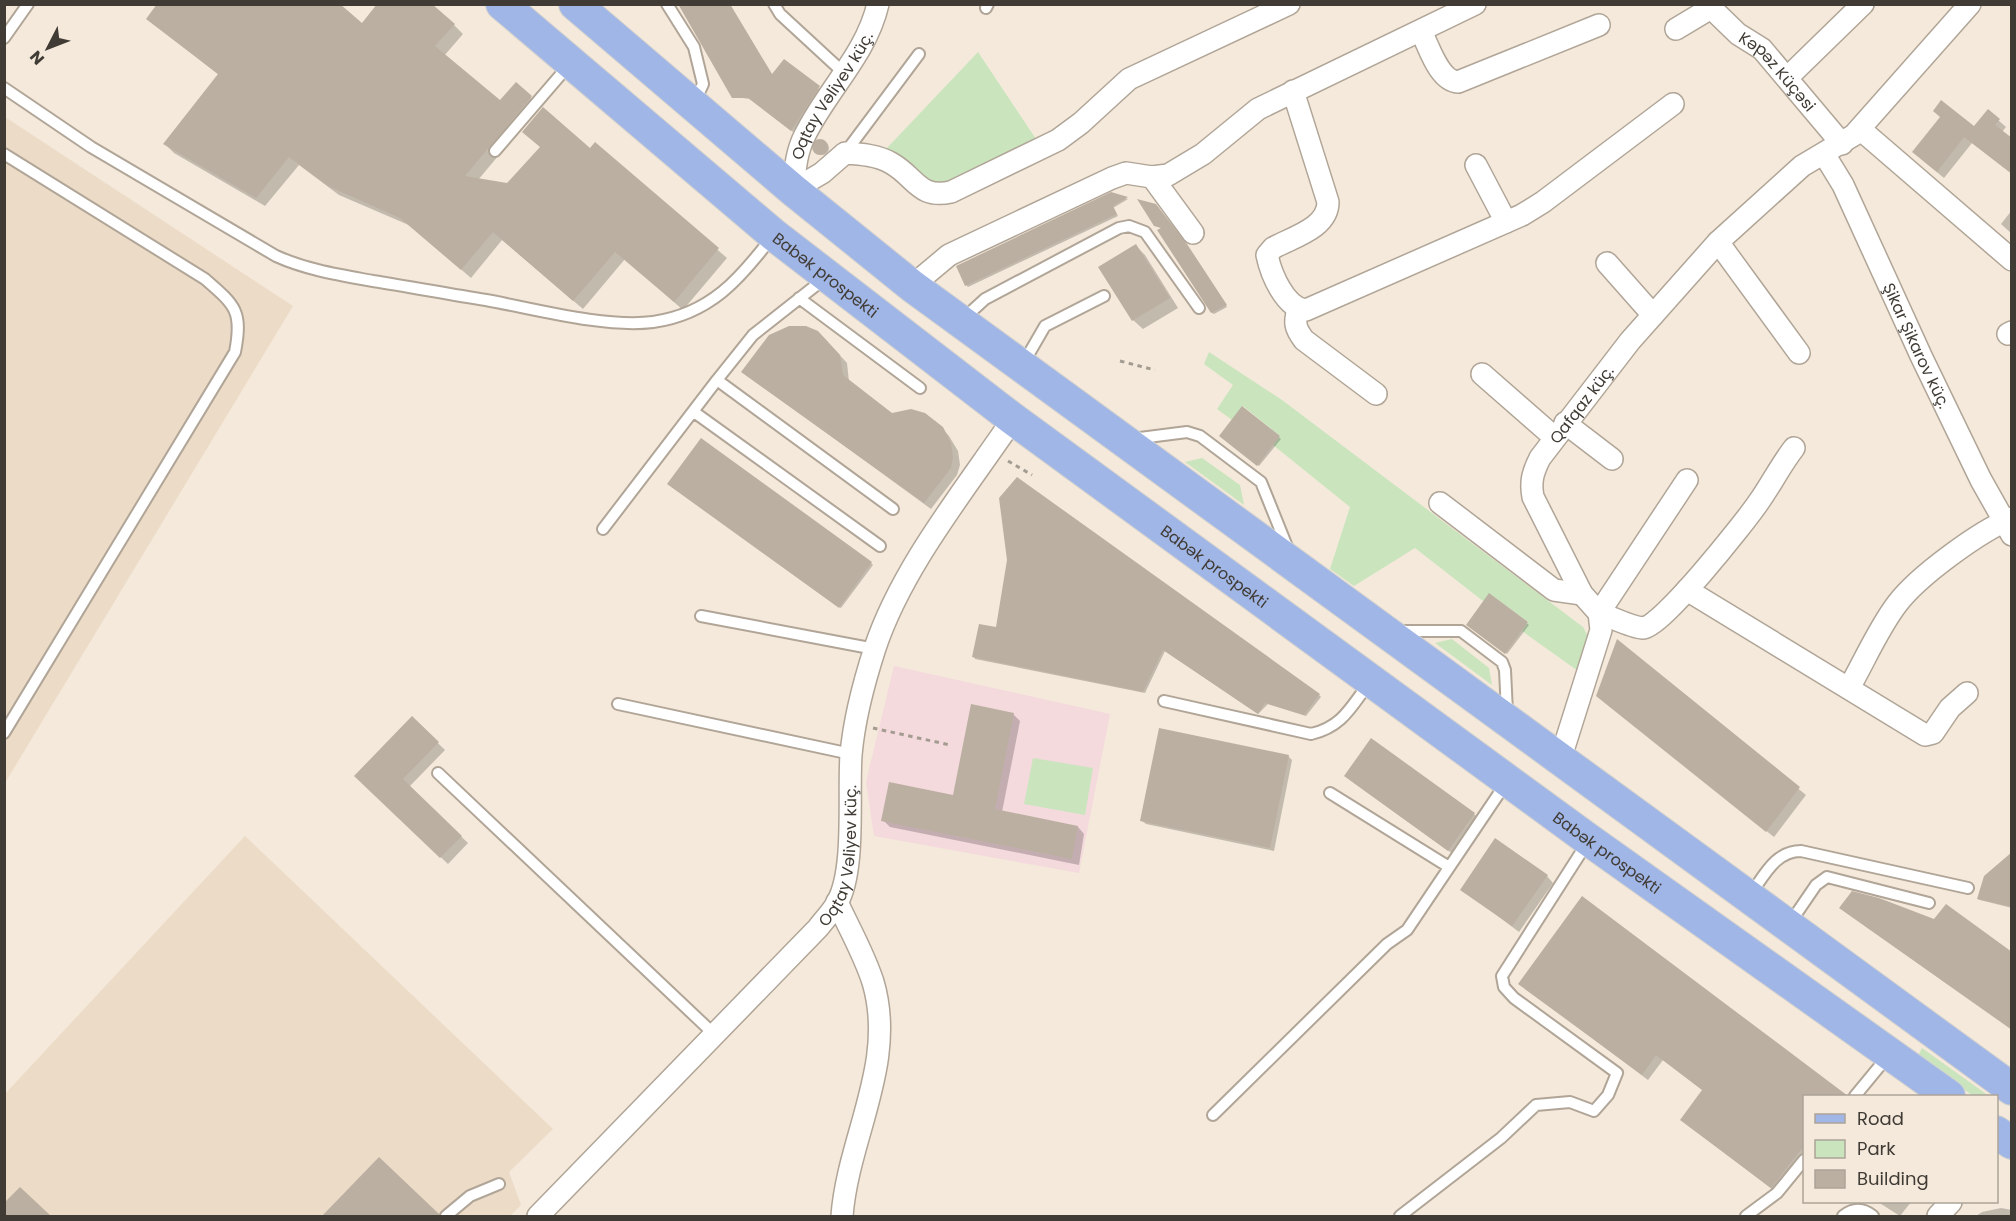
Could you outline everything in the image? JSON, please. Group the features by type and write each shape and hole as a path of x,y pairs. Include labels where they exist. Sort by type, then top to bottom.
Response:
{"main road":[{"name":"Babək prospekti","path":"502,4 774,235 1013,419 1589,840 1948,1095"},
{"path":"522,4 588,65 606,93"},
{"path":"560,4 617,54 693,104"},
{"path":"575,4 793,190 912,286 2012,1089"}],"street":[{"name":"Oqtay Vəliyev küç.","path":"793,190 796,159 805,135 845,74 874,19 878,4"},
{"path":"793,190 822,173 845,153 867,154 891,163 923,191 937,195 951,192 1058,140 1081,123 1129,79 1143,71 1289,4"},
{"path":"912,286 949,255 1112,178 1126,173 1152,177 1168,175 1187,166 1258,109 1475,4"},
{"path":"1786,78 1863,4"},
{"name":"Qafqaz küç.","path":"1599,613 1582,594 1548,531 1532,491 1533,473 1560,430 1653,315 1718,242 1802,166 1833,149 1860,129 1970,4"},
{"path":"1676,29 1709,6"},
{"name":"Kəpəz Küçəsi","path":"1709,6 1738,34 1762,49 1786,78 1833,149"},
{"path":"1421,31 1443,75 1451,81 1458,82 1599,25"},
{"path":"1293,91 1328,202 1328,213 1323,221 1273,248 1268,255 1270,267 1290,304 1298,309 1315,308 1506,222 1544,202 1673,104"},
{"path":"1860,129 2012,260"},
{"name":"Şikar Şikarov küç.","path":"1833,149 1843,185 1922,358 2009,525"},
{"path":"1476,165 1506,222"},
{"path":"1152,177 1193,233"},
{"path":"1718,242 1799,353"},
{"path":"1607,263 1653,315"},
{"path":"1298,309 1294,321 1296,329 1304,340 1376,394"},
{"path":"1482,374 1560,430 1612,459"},
{"name":"Oqtay Vəliyev küç.","path":"537,1216 818,928 837,902 844,883 848,854 851,753 874,649 907,579 1013,419"},
{"path":"1599,613 1643,628 1653,625 1687,590 1759,502 1777,470 1794,448"},
{"path":"1560,759 1598,646 1601,630 1599,613 1687,480"},
{"path":"1440,503 1554,590 1582,594"},
{"path":"1849,688 1896,605 1911,588 1936,567 2009,525"},
{"path":"1687,590 1925,735 1933,733 1950,708 1967,693"},
{"path":"837,902 873,982 878,1007 879,1053 876,1076 844,1189 842,1216"},
{"path":"1938,1216 1950,1203"}],"lane":[{"path":"4,38 28,4"},
{"path":"667,4 694,47 703,84 693,104"},
{"path":"774,4 780,14 845,74"},
{"path":"845,153 919,54"},
{"path":"495,151 571,63"},
{"path":"4,88 91,147 276,256 309,268 354,277 600,320 654,322 688,312 720,296 740,278 774,235"},
{"path":"4,154 205,279 228,299 240,325 235,352 4,733"},
{"path":"960,322 985,299 1119,228 1129,226 1145,232 1199,308"},
{"path":"603,529 753,335 826,277"},
{"path":"1021,367 1045,326 1104,296"},
{"path":"799,298 920,388"},
{"path":"717,380 893,509"},
{"path":"694,412 880,546"},
{"path":"1121,440 1187,432 1200,436 1261,482 1293,564"},
{"path":"700,616 874,649"},
{"path":"1386,632 1461,631 1502,662 1505,670 1507,722"},
{"path":"1164,701 1311,734 1328,730 1339,722 1371,681"},
{"path":"618,704 851,753"},
{"path":"438,773 715,1035"},
{"path":"1213,1115 1387,944 1407,930 1508,781"},
{"path":"1330,793 1449,867"},
{"path":"1400,1216 1501,1138 1536,1106 1570,1102 1594,1111 1608,1095 1617,1073 1514,998 1504,987 1502,976 1589,840"},
{"path":"1750,896 1778,858 1789,851 1801,851 1968,888"},
{"path":"1789,925 1816,885 1827,877 1929,903"},
{"path":"1856,1095 1890,1053"},
{"path":"1746,1216 1777,1193 1803,1161"},
{"path":"446,1216 470,1196 499,1184"},
{"path":"1843,1216 1849,1211 1857,1210 1867,1211 1873,1216"}],"path":[{"path":"1120,361 1155,369"},
{"path":"1003,457 1032,476"},
{"path":"856,724 951,745"}],"shaded area":[{"path":"5,117 293,306 5,783"},
{"path":"894,666 1110,714 1079,873 874,836 866,782"},
{"path":"245,836 553,1129 509,1172 521,1205 510,1216 5,1216 4,1095"}],"green space":[{"path":"978,52 1036,139 946,185 929,183 886,149"},
{"path":"1209,352 1282,400 1583,627 1590,640 1578,671 1522,631 1528,622 1490,594 1483,601 1415,548 1354,586 1330,569 1350,507 1273,445 1280,436 1243,406 1232,420 1217,409 1233,385 1204,364"},
{"path":"1202,458 1240,485 1244,505 1185,462"},
{"path":"1452,639 1489,668 1492,685 1435,643"},
{"path":"1033,758 1093,768 1085,815 1024,804"},
{"path":"1922,1048 1988,1095 1972,1095 1918,1056"}],"building":[{"path":"157,4 340,4 362,23 377,4 432,4 455,24 435,46 500,100 516,82 532,96 465,176 507,183 540,147 522,132 543,107 590,148 595,142 719,248 674,302 615,252 573,301 493,232 461,270 400,218 328,186 289,157 256,198 163,144 218,74 146,19"},
{"path":"678,4 730,4 772,74 784,59 820,86 791,131 748,98 732,98"},
{"path":"1941,100 1974,126 1988,109 2000,119 1995,125 2012,138 2012,174 1964,137 1937,172 1912,152 1940,117 1933,111"},
{"path":"820,139 828,147 820,155 812,147"},
{"path":"1111,192 1128,197 1113,206 1117,214 965,286 956,266"},
{"path":"1137,199 1156,204 1187,244 1227,305 1211,313 1157,230 1161,228 1154,226"},
{"path":"1136,244 1170,298 1132,321 1098,267"},
{"path":"789,326 806,326 818,331 840,355 843,375 892,413 911,409 925,413 943,427 951,443 953,457 951,468 924,503 741,372 769,335"},
{"path":"1242,406 1280,436 1257,466 1219,436"},
{"path":"701,438 872,562 839,608 667,484"},
{"path":"1017,477 1320,694 1304,715 1265,703 1258,714 1163,650 1143,692 972,657 979,624 996,627 1007,560 999,498"},
{"path":"1489,593 1528,622 1505,654 1466,625"},
{"path":"1617,639 1800,787 1766,832 1596,696"},
{"path":"971,704 1014,713 995,809 1078,826 1072,859 881,821 889,782 953,795"},
{"path":"412,716 439,742 403,779 462,836 440,858 354,776"},
{"path":"1159,728 1289,755 1270,848 1140,821"},
{"path":"1371,738 1475,813 1448,851 1344,776"},
{"path":"1495,838 1548,875 1512,926 1460,890"},
{"path":"2012,852 2012,907 1977,899 1984,876"},
{"path":"1852,891 1879,898 1934,919 1946,904 2012,952 2012,1030 1839,908"},
{"path":"1582,896 1847,1095 1803,1095 1803,1147 1771,1188 1680,1120 1702,1090 1656,1055 1642,1075 1518,984"},
{"path":"379,1157 439,1214 439,1216 322,1216"},
{"path":"20,1187 51,1216 4,1216 4,1203"}]}
